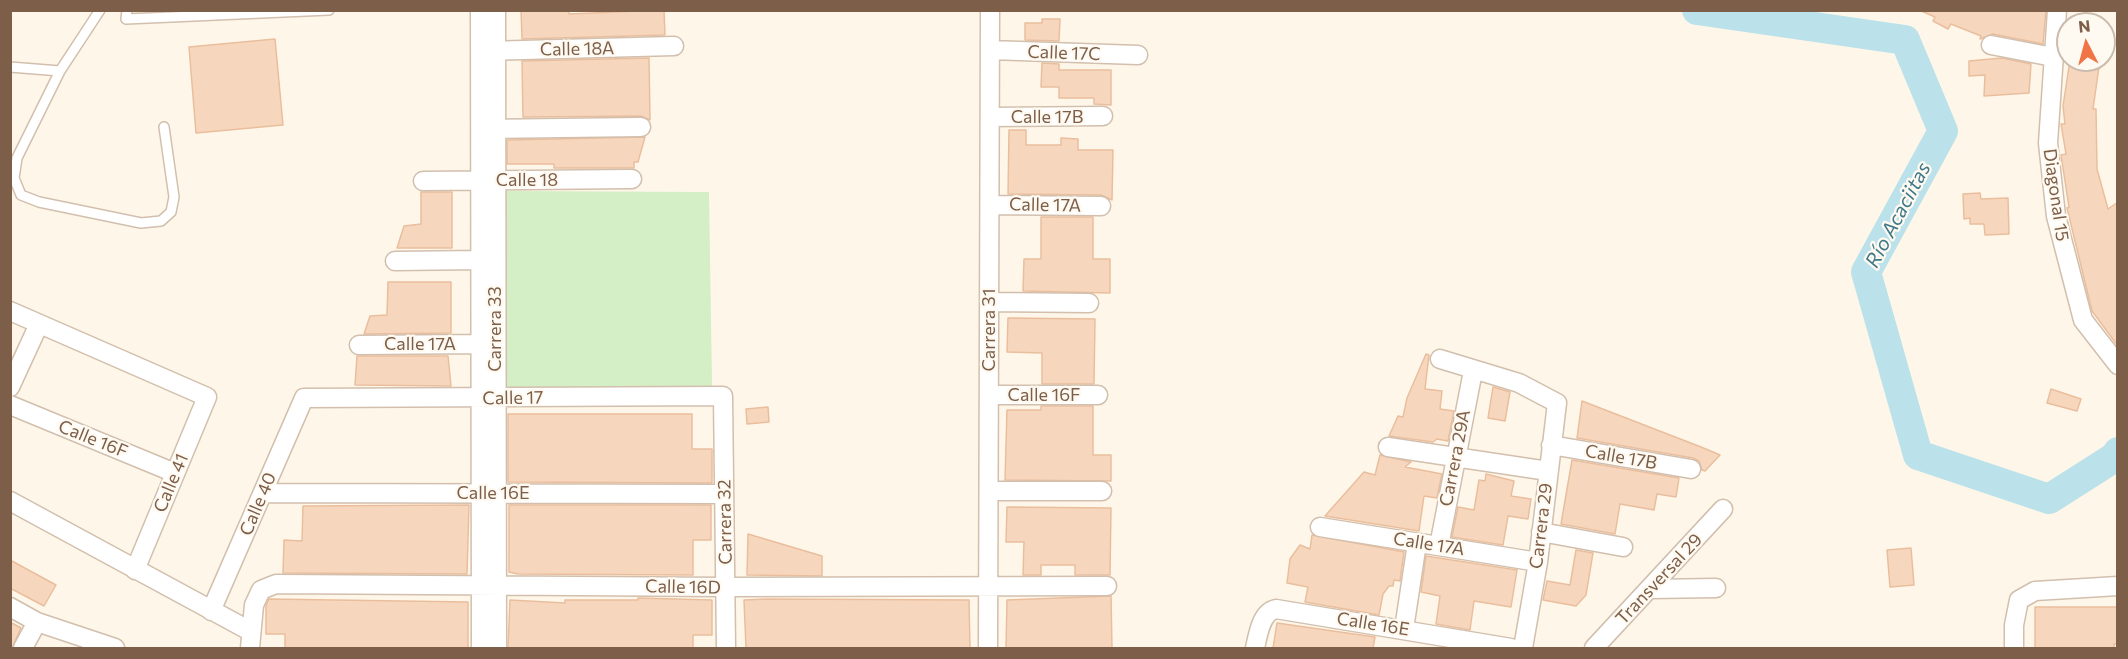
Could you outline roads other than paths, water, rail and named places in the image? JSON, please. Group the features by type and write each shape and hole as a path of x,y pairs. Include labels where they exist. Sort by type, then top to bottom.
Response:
{"street":[{"name":"Carrera 33","path":"480,10 488,51 489,584 497,648"},
{"name":"Carrera 33","path":"488,51 496,10"},
{"name":"Carrera 31","path":"988,648 990,10"},
{"name":"Diagonal 15","path":"2057,10 2048,143 2056,216 2083,320 2116,363"},
{"path":"1991,45 2053,57"},
{"name":"Calle 18A","path":"488,51 674,46"},
{"name":"Calle 17C","path":"990,50 1138,56"},
{"name":"Calle 17B","path":"990,117 1103,116"},
{"path":"488,129 642,127"},
{"name":"Calle 18","path":"423,181 632,179"},
{"name":"Carrera 33","path":"487,180 479,260 481,344 488,399"},
{"name":"Calle 17A","path":"990,205 1101,206"},
{"path":"395,261 479,260"},
{"path":"989,302 1089,303"},
{"path":"10,311 39,324 10,387"},
{"name":"Calle 41","path":"39,324 207,397 135,570"},
{"name":"Calle 17A","path":"359,345 481,344"},
{"path":"1440,359 1473,370"},
{"name":"Carrera 29","path":"1473,370 1519,383 1557,403 1538,562 1523,648"},
{"name":"Carrera 29A","path":"1439,546 1473,370"},
{"name":"Calle 16F","path":"989,395 1098,395"},
{"name":"Calle 17","path":"304,398 488,399 723,396"},
{"name":"Carrera 32","path":"723,396 726,648"},
{"name":"Calle 40","path":"211,611 304,398"},
{"name":"Calle 16F","path":"10,405 175,473"},
{"name":"Calle 17B","path":"1551,445 1691,469"},
{"path":"1388,447 1548,471"},
{"path":"989,490 1102,491"},
{"name":"Calle 16E","path":"262,493 724,494"},
{"path":"10,501 211,611 250,640"},
{"name":"Transversal 29","path":"1594,648 1651,590 1723,508"},
{"name":"Calle 17A","path":"1320,527 1538,562"},
{"path":"1541,532 1623,547"},
{"path":"1404,629 1417,543"},
{"name":"Calle 16D","path":"250,640 254,605 261,590 276,584 726,587 1107,586"},
{"name":"Carrera 33","path":"481,648 489,584"},
{"path":"2014,648 2013,626 2019,600 2035,591 2118,586"},
{"path":"1651,590 1716,588"},
{"path":"10,607 37,622 116,648"},
{"name":"Calle 16E","path":"1255,648 1264,618 1271,610 1404,629 1511,648"},
{"path":"23,648 37,622"}],"lane":[{"path":"100,10 60,71 14,157 14,178 21,195 39,202 141,223 161,221 171,212 174,197 164,127"},
{"path":"127,10 126,19 329,10"},
{"path":"10,67 60,71"}],"waterway":[{"name":"Río Acaciitas","path":"1697,10 1905,40 1943,131 1866,272 1918,455 2049,499 2115,457 2118,452"}]}
